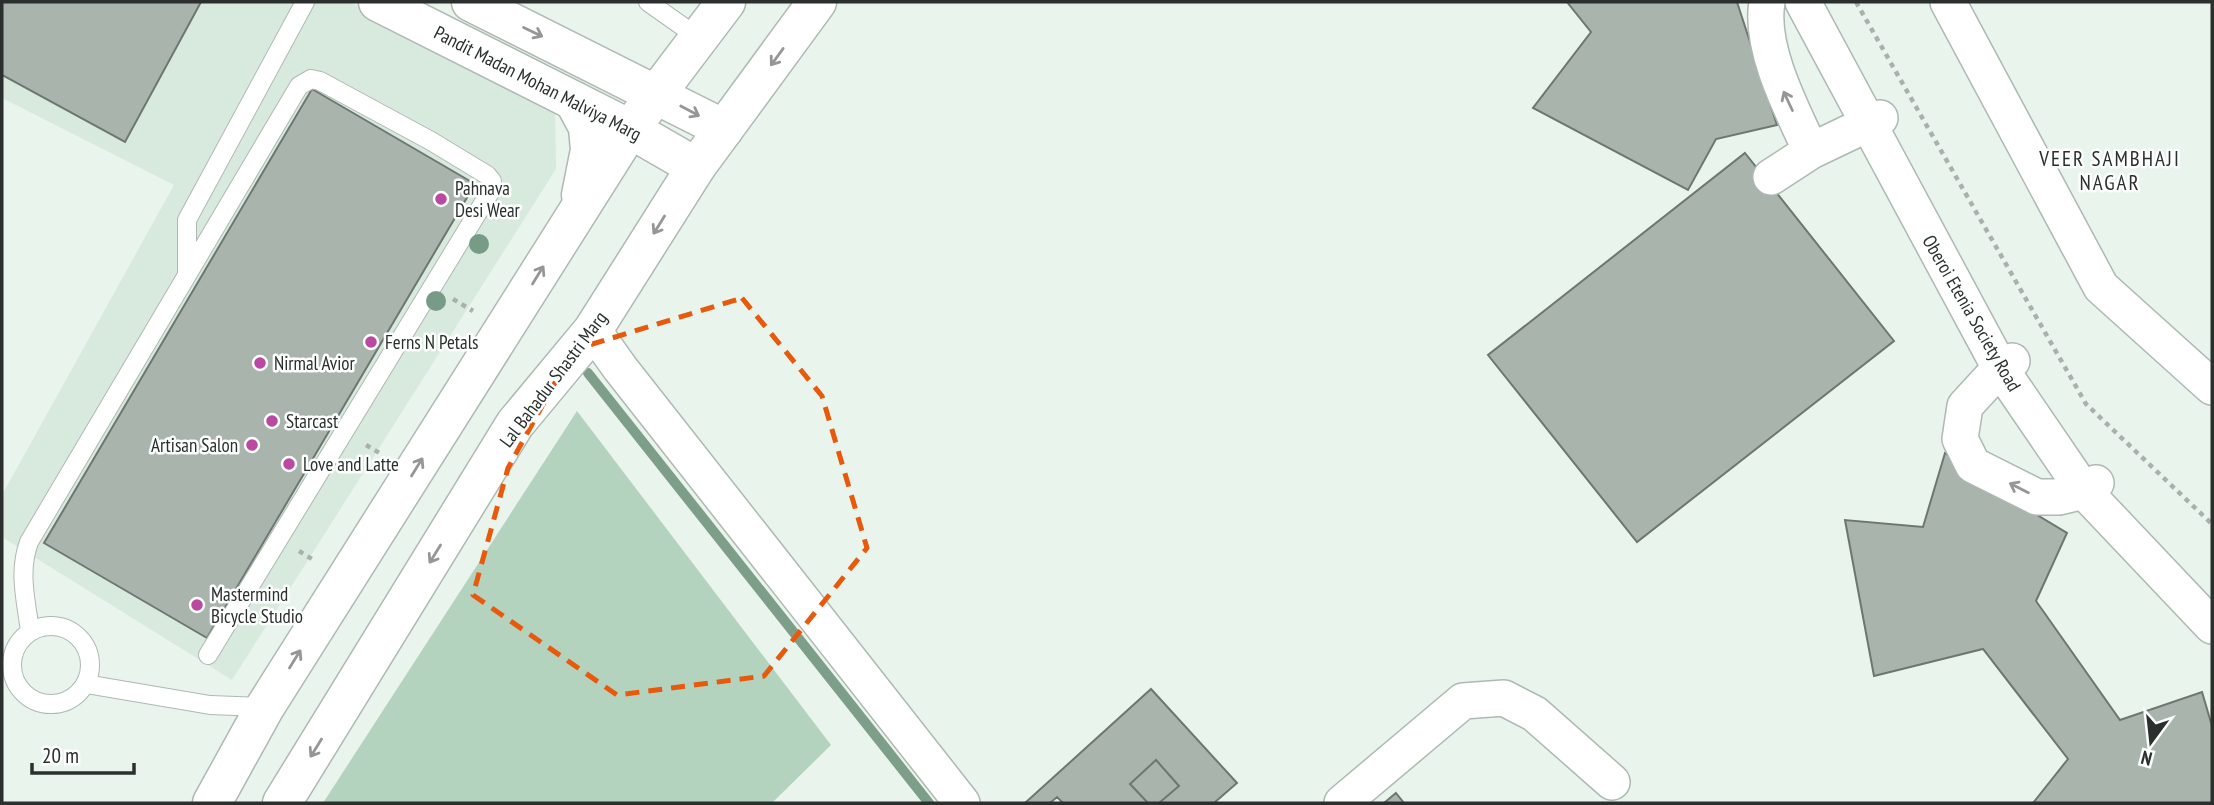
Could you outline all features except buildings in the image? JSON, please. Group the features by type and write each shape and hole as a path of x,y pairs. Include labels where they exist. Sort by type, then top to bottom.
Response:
{"main road":[{"name":"Pandit Madan Mohan Malviya Marg","path":"378,2 630,129 696,167"},
{"path":"471,2 657,93 724,129"},
{"path":"212,803 265,707 630,129 726,2"},
{"name":"Lal Bahadur Shastri Marg","path":"282,803 515,424 593,330 696,167 817,2"},
{"path":"575,101 589,127 590,150 577,214"}],"street":[{"path":"1767,2 1765,16 1779,83 1811,151"},
{"name":"Oberoi Etenia Society Road","path":"1803,2 1874,121 2006,365 2090,487 2212,626"},
{"path":"1771,177 1811,151 1874,121 1816,2"},
{"path":"1948,2 2101,287 2212,387"},
{"path":"593,330 962,803"},
{"path":"2006,365 1965,406 1960,439 1973,465 2037,497 2059,497 2090,487 2212,601"},
{"path":"1342,803 1463,701 1504,698 1535,714 1612,782"}],"lane":[{"path":"187,274 187,219 304,2"},
{"path":"648,2 699,38"},
{"path":"30,631 22,577 23,559 29,542 299,86 311,79 320,81 431,141 487,175 492,181 492,189 208,654"},
{"path":"42,626 67,629 86,647 90,672 86,684 77,695 54,705 40,703 10,690 13,677 11,663 20,640 30,631 42,626"},
{"path":"86,684 210,705 265,707"}],"path":[{"path":"1856,2 2086,404 2212,524"}],"highlighted area":[{"path":"742,298 822,396 867,548 764,676 617,695 473,595 508,468 573,350"}],"shaded area":[{"path":"2,2 350,2 555,103 556,169 232,680 2,537 2,495 174,185 2,98"}],"green space":[{"path":"577,411 831,745 772,803 323,803"}],"waterway":[{"path":"588,373 929,803"}],"place":[{"name":"Pahnava Desi Wear","path":"441,199"},
{"name":"Ferns N Petals","path":"371,342"},
{"name":"Nirmal Avior","path":"260,363"},
{"name":"Starcast","path":"272,421"},
{"name":"Artisan Salon","path":"252,445"},
{"name":"Love and Latte","path":"289,464"},
{"name":"Mastermind Bicycle Studio","path":"197,605"}],"district":[{"name":"VEER SAMBHAJI NAGAR","path":"2110,170"}]}
